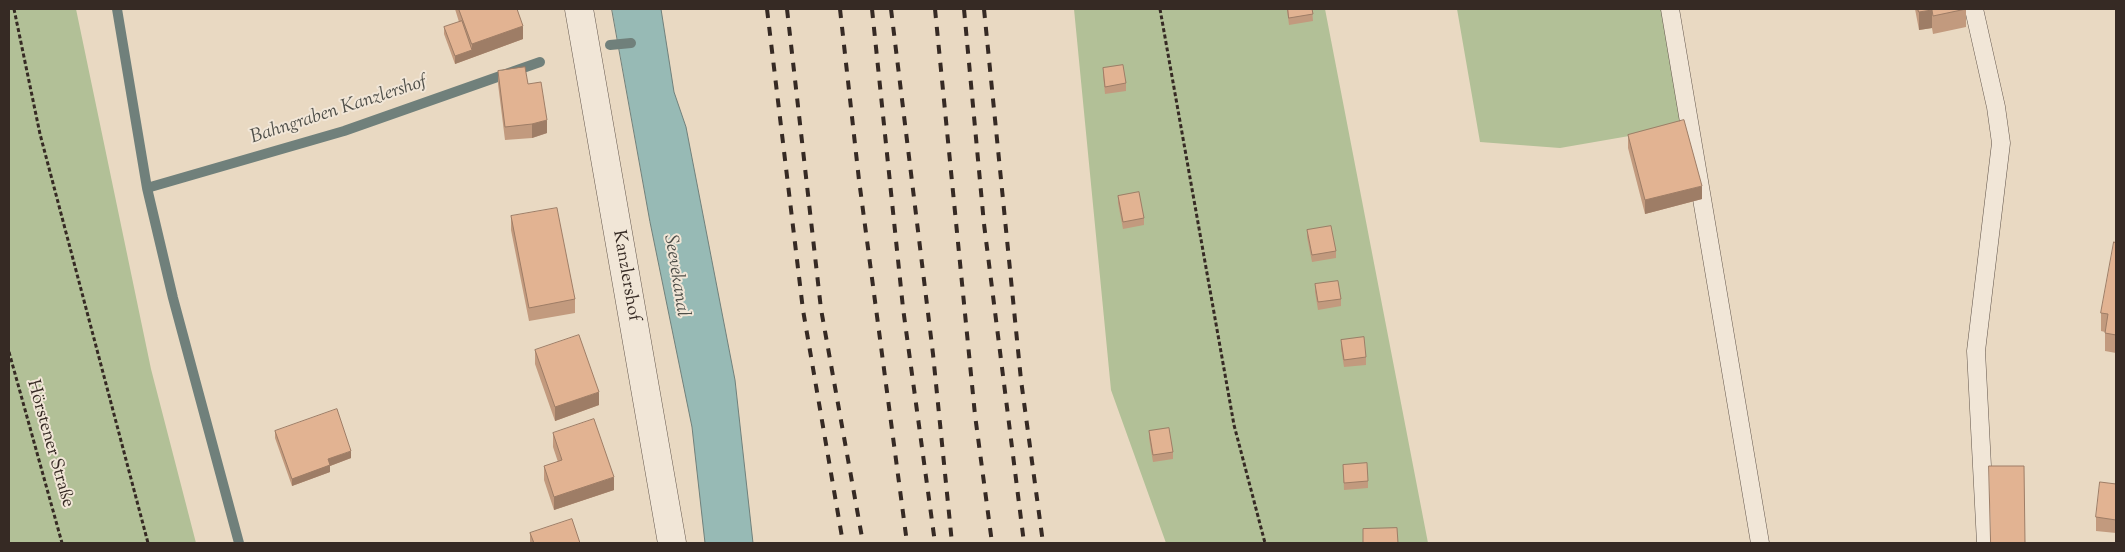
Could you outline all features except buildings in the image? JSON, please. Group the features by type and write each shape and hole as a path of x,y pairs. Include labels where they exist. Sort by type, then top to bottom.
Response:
{"street":[{"name":"Kanzlershof","path":"578,9 672,543"}],"lane":[{"path":"1670,9 1760,543"},
{"path":"1974,9 1996,107 2001,143 1976,351 1986,543"}],"path":[{"path":"14,9 40,134 148,543"},
{"path":"1160,9 1234,425 1265,543"},
{"name":"Hörstener Straße","path":"9,352 62,543"}],"green space":[{"path":"9,9 76,9 151,369 196,543 9,543"},
{"path":"1074,9 1325,9 1428,543 1166,543 1111,390"},
{"path":"1457,9 1662,9 1681,127 1560,148 1480,142"}],"water":[{"name":"Seevekanal","path":"612,9 661,9 674,92 686,127 735,380 753,543 705,543 692,427 650,222"}],"waterway":[{"name":"Bahngraben Kanzlershof","path":"117,9 147,188 344,131 540,62"},
{"name":"Bahngraben Kanzlershof","path":"610,45 631,43"},
{"name":"Bahngraben Kanzlershof","path":"147,188 173,298 239,543"}],"railway":[{"path":"767,9 803,310 843,543"},
{"path":"787,9 821,309 863,543"},
{"path":"840,9 859,180 907,543"},
{"path":"872,9 903,308 935,543"},
{"path":"891,9 933,354 952,543"},
{"path":"935,9 975,415 992,543"},
{"path":"964,9 984,224 1024,543"},
{"path":"984,9 1021,380 1043,543"}]}
